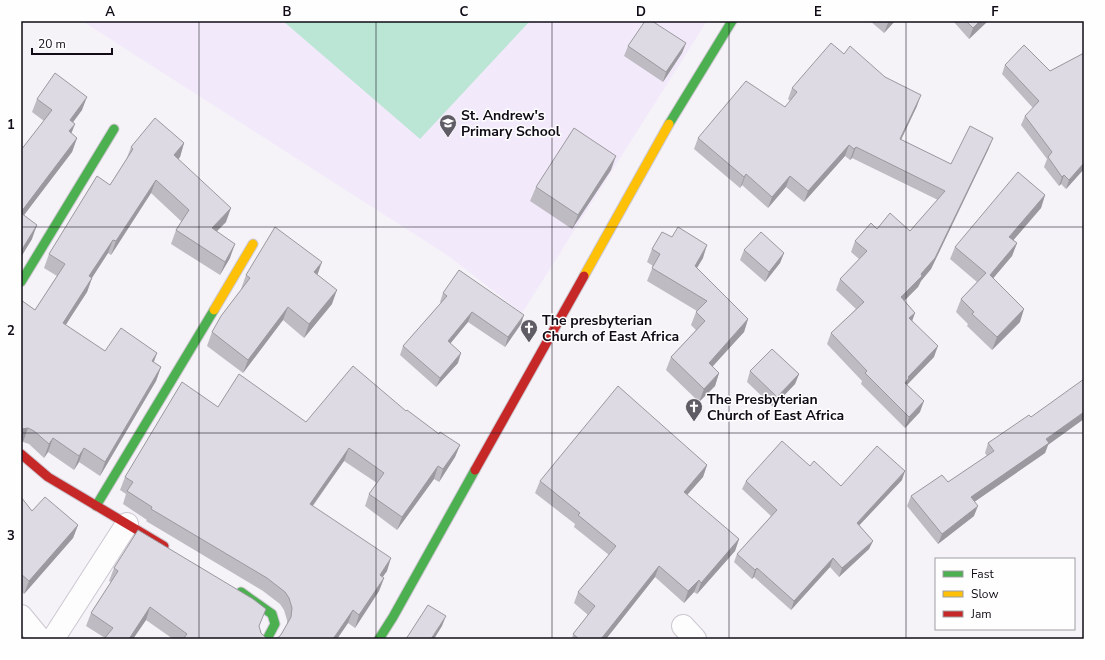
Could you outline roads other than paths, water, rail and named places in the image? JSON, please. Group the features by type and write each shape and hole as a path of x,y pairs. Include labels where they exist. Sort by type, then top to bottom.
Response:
{"street":[{"path":"379,639 393,617 665,130 732,21"},
{"path":"21,282 114,129"},
{"path":"96,506 253,244"},
{"path":"21,454 48,477 170,550"},
{"path":"53,639 127,524"},
{"path":"236,589 272,614 275,624 267,639"},
{"path":"21,616 40,639"}],"place":[{"name":"St. Andrew's Primary School","path":"448,138"},
{"name":"The presbyterian Church of East Africa","path":"529,343"},
{"name":"The Presbyterian Church of East Africa","path":"694,422"}]}
